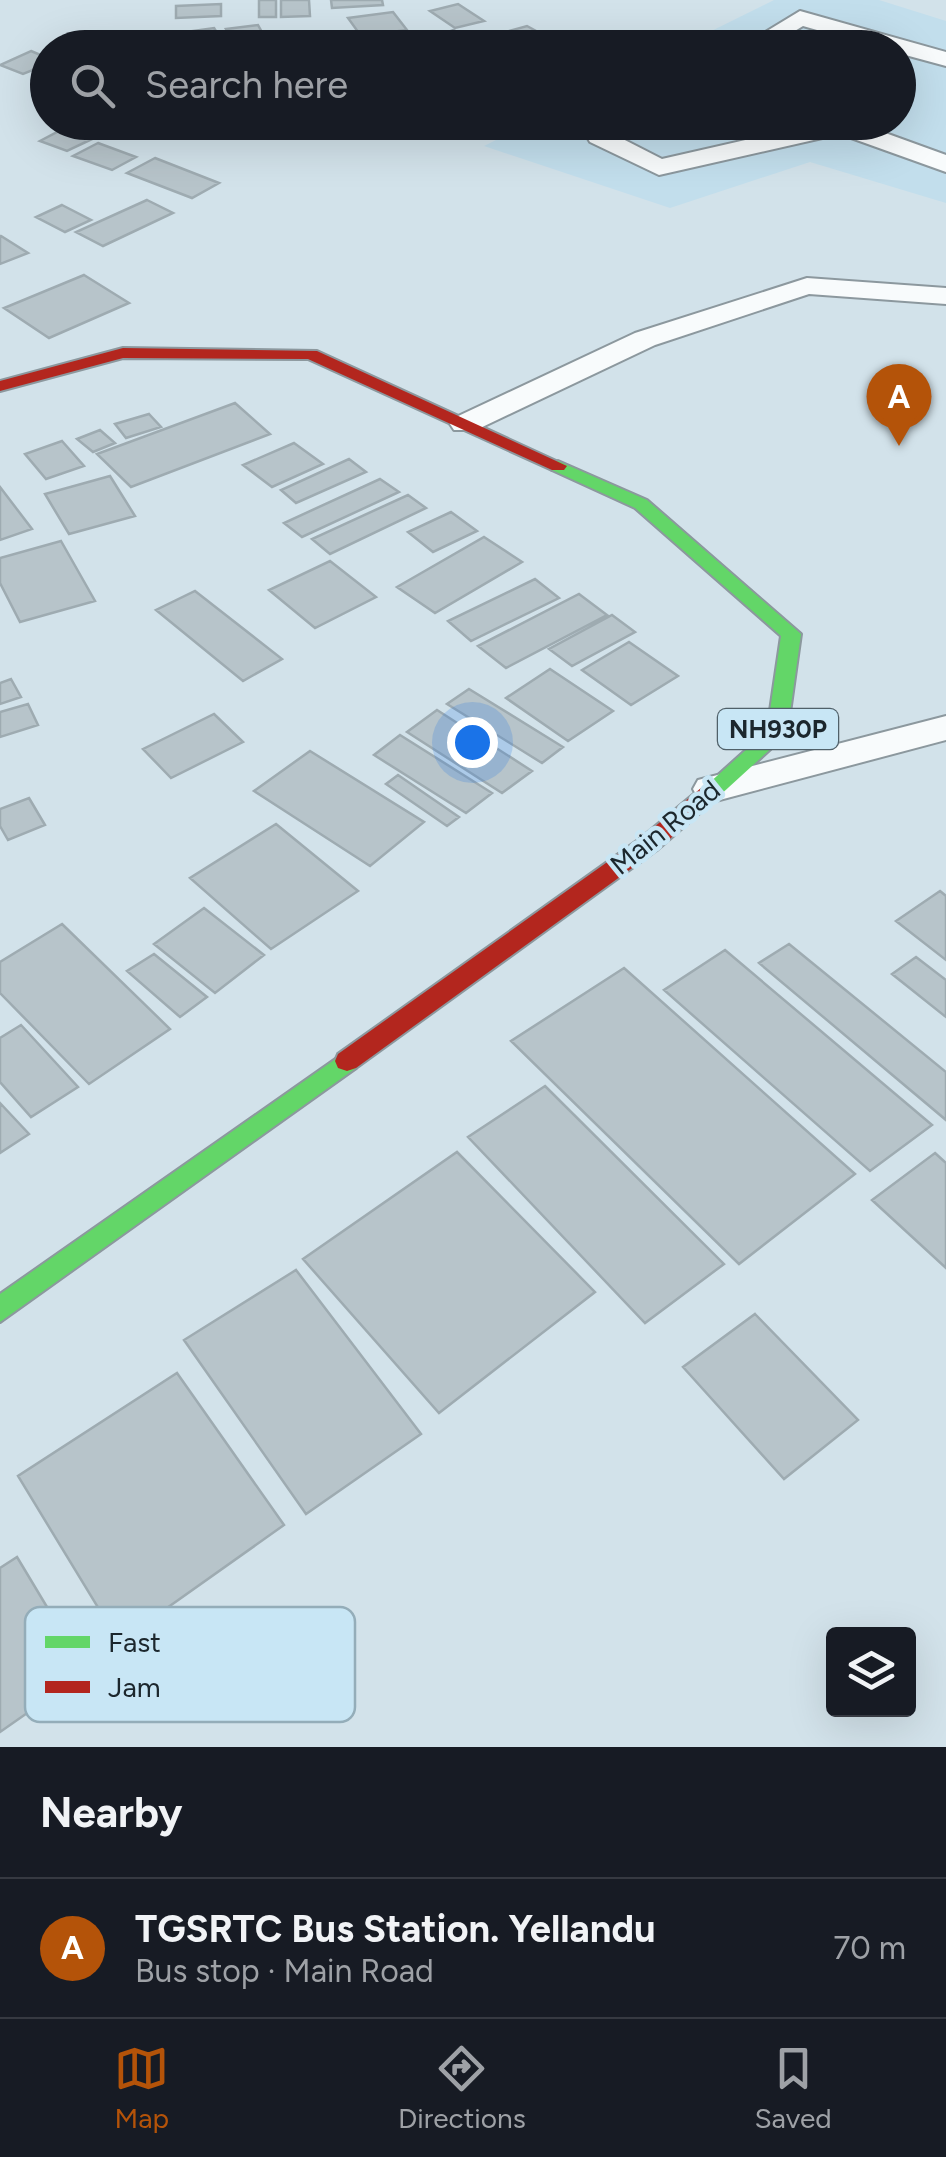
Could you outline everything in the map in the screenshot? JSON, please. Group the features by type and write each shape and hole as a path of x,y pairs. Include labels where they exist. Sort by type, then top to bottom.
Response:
{"highway":[{"name":"Main Road","path":"0,386 123,353 311,354 641,504 791,634 777,734 649,844 0,1310"}],"lane":[{"path":"780,30 800,18 843,30"},
{"path":"916,51 946,59"},
{"path":"603,140 659,167 780,140"},
{"path":"880,140 946,164"},
{"path":"465,424 645,339 808,286 946,296"},
{"path":"712,789 946,728"}],"shaded area":[{"path":"774,0 879,0 946,21 946,203 810,162 670,208 484,146 496,140 916,140 916,30 713,30"}],"building":[{"path":"259,0 276,0 276,17 259,17"},
{"path":"281,0 309,0 310,16 281,17"},
{"path":"331,0 382,0 383,5 332,8"},
{"path":"221,4 221,16 176,18 176,6"},
{"path":"458,4 484,21 455,28 430,11"},
{"path":"393,12 407,30 357,30 348,18"},
{"path":"258,25 261,30 227,30"},
{"path":"30,51 30,71 23,74 0,65"},
{"path":"42,140 90,140 67,151"},
{"path":"98,143 136,157 112,170 73,156"},
{"path":"155,158 219,183 192,198 127,173"},
{"path":"147,200 173,213 103,246 76,232"},
{"path":"62,205 91,220 65,232 36,217"},
{"path":"1,236 28,253 0,264"},
{"path":"84,275 129,303 49,338 4,308"},
{"path":"235,403 270,434 131,487 97,454"},
{"path":"149,414 161,427 126,438 115,424"},
{"path":"100,430 115,443 93,452 77,439"},
{"path":"62,441 84,466 46,479 25,454"},
{"path":"294,443 323,464 272,487 243,465"},
{"path":"349,459 366,472 296,503 281,490"},
{"path":"110,476 135,516 69,534 45,494"},
{"path":"380,479 399,492 302,537 284,523"},
{"path":"0,487 32,529 0,540"},
{"path":"408,495 426,508 330,554 312,539"},
{"path":"451,512 477,531 433,552 408,532"},
{"path":"484,537 522,562 435,613 397,587"},
{"path":"61,541 95,601 20,622 0,583 0,558"},
{"path":"330,561 376,597 315,628 269,590"},
{"path":"535,579 559,598 471,641 448,621"},
{"path":"195,591 282,659 243,681 156,610"},
{"path":"579,594 607,615 506,668 478,646"},
{"path":"612,615 635,632 572,666 549,649"},
{"path":"629,642 678,676 631,705 582,670"},
{"path":"550,669 613,711 568,741 506,698"},
{"path":"11,679 21,697 0,704 0,683"},
{"path":"469,689 563,747 542,763 447,704"},
{"path":"28,704 38,725 0,737 0,712"},
{"path":"437,710 532,771 502,793 407,732"},
{"path":"214,714 243,742 171,778 143,749"},
{"path":"400,735 492,793 466,813 374,755"},
{"path":"310,751 424,822 370,866 254,791"},
{"path":"398,775 459,817 447,826 386,784"},
{"path":"29,798 45,825 8,840 0,826 0,809"},
{"path":"276,824 358,891 271,949 190,878"},
{"path":"940,891 946,896 946,960 896,921"},
{"path":"204,908 264,955 215,993 154,944"},
{"path":"62,924 170,1029 89,1084 0,993 0,962"},
{"path":"789,944 946,1072 946,1120 759,963"},
{"path":"725,950 932,1125 870,1171 664,990"},
{"path":"154,954 207,997 180,1017 127,971"},
{"path":"916,957 946,980 946,1017 892,974"},
{"path":"624,968 855,1174 739,1264 511,1041"},
{"path":"21,1025 78,1087 31,1117 0,1082 0,1038"},
{"path":"545,1086 724,1264 645,1323 468,1137"},
{"path":"0,1103 29,1134 0,1153"},
{"path":"457,1152 595,1292 439,1413 303,1259"},
{"path":"935,1153 946,1163 946,1268 872,1200"},
{"path":"296,1270 421,1434 306,1514 184,1340"},
{"path":"755,1314 858,1420 784,1479 683,1367"},
{"path":"177,1373 284,1525 168,1607 98,1607 18,1476"},
{"path":"17,1557 47,1607 25,1607 25,1715 0,1732 0,1568"}],"traffic: fast":[{"path":"558,466 641,504 791,634 777,734 709,793"},
{"path":"0,1310 347,1061"}],"traffic: jam":[{"path":"0,386 123,353 311,354 558,466"},
{"path":"347,1061 649,844 709,793"}],"place":[{"name":"TGSRTC Bus Station. Yellandu","path":"899,446"}]}
